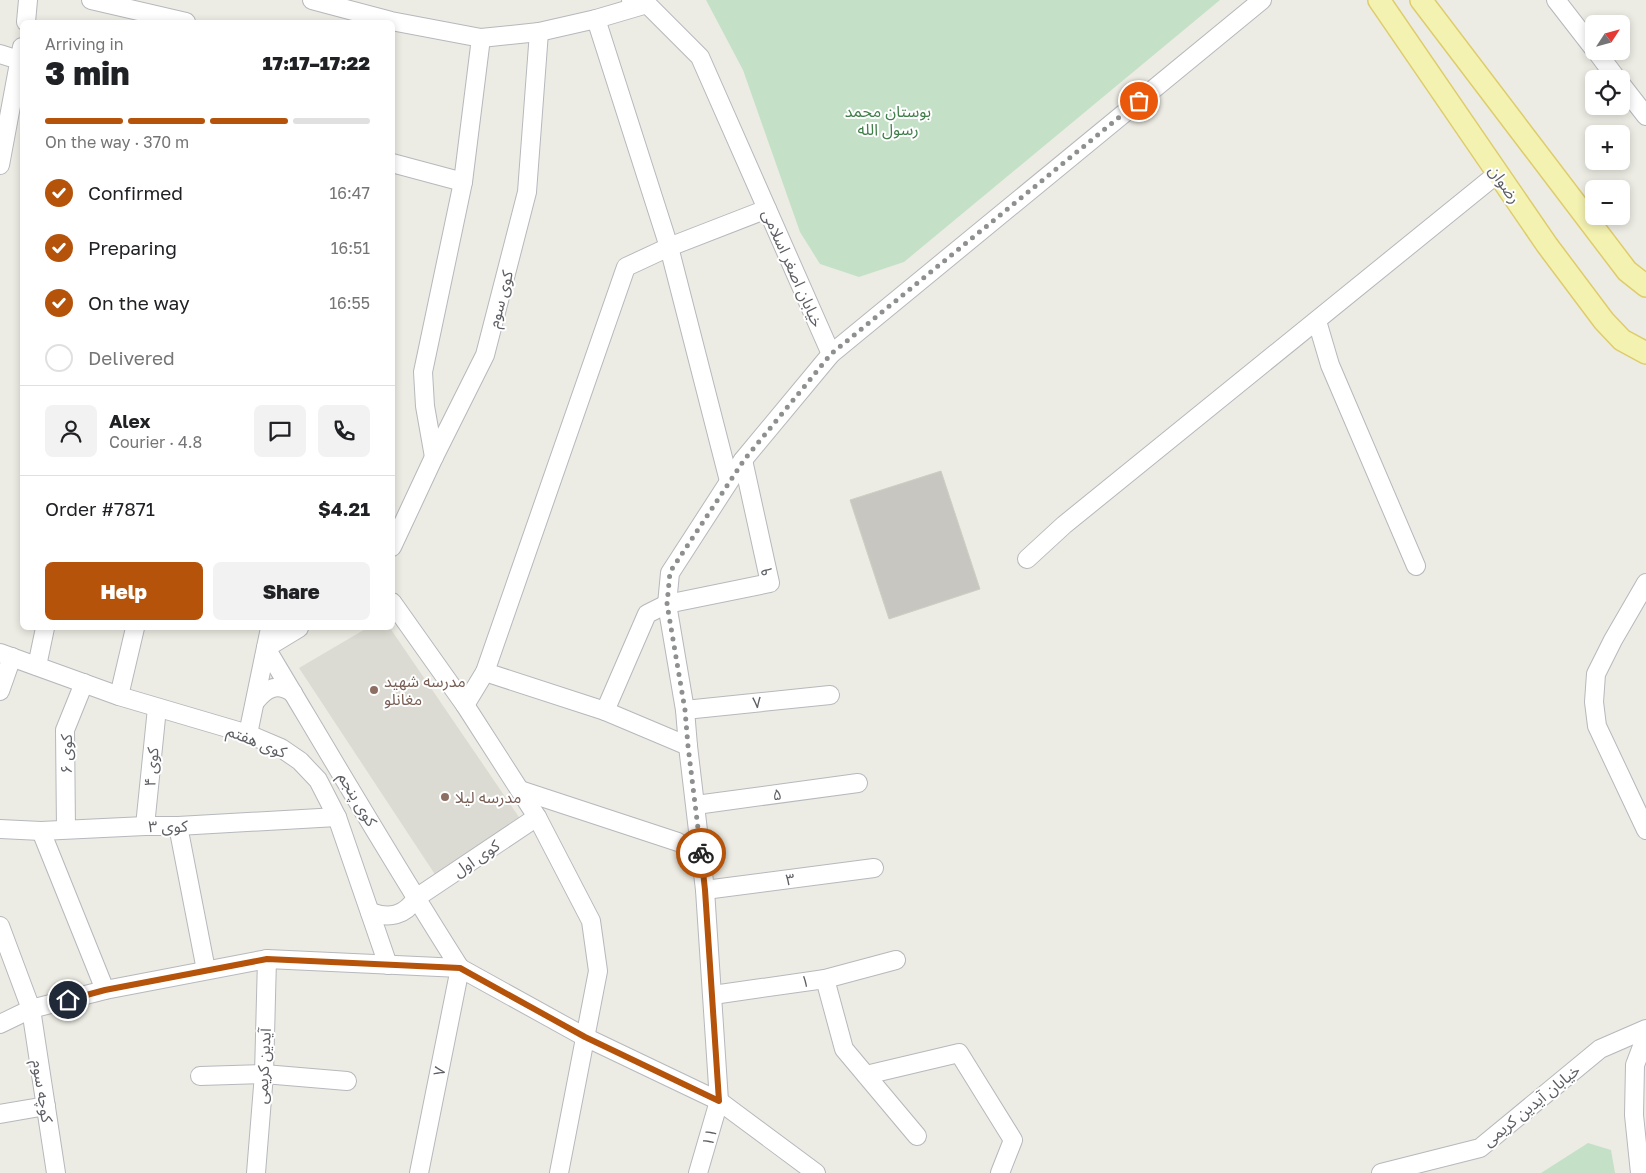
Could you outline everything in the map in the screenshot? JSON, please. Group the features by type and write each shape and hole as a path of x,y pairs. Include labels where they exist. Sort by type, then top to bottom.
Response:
{"main road":[{"name":"رضوان","path":"1379,0 1497,174 1604,321 1622,340 1646,353"},
{"path":"1421,0 1627,272 1646,286"}],"street":[{"path":"26,20 28,0"},
{"path":"92,0 119,3 179,20"},
{"path":"312,0 383,20"},
{"path":"831,354 1262,0"},
{"path":"1556,0 1585,37"},
{"path":"395,23 480,38 539,32 596,19 639,2"},
{"name":"خیابان اصغر اسلامی","path":"639,2 700,58 831,354"},
{"path":"596,19 669,247 729,481"},
{"name":"کوی سوم","path":"395,541 485,355 527,192 539,32"},
{"path":"434,457 422,372 463,182 480,38"},
{"path":"0,54 20,56"},
{"path":"1603,60 1610,70"},
{"path":"0,164 20,66"},
{"path":"1630,96 1646,116"},
{"path":"395,164 463,182"},
{"path":"1027,559 1064,525 1497,174"},
{"path":"465,705 484,672 626,267 669,247 767,209"},
{"path":"1316,321 1330,365 1416,566"},
{"name":"۱۱","path":"698,1173 719,1101 705,890 685,710 667,604 670,572 744,460 831,354"},
{"name":"۹","path":"667,604 770,583 744,460"},
{"path":"1646,584 1613,640 1596,674 1594,702 1597,726 1646,830"},
{"path":"605,711 647,614 667,604"},
{"path":"395,606 465,705 537,817 591,921 598,971 559,1173"},
{"path":"37,666 46,630"},
{"path":"119,696 135,630"},
{"path":"248,734 270,630"},
{"path":"266,648 296,630"},
{"name":"کوی پنجم","path":"266,648 460,968"},
{"path":"0,691 6,655"},
{"name":"کوی هفتم","path":"6,655 119,696 248,734 281,748 300,761 318,780 337,817 388,965"},
{"path":"484,672 605,711 688,746"},
{"name":"کوی ۶","path":"66,829 65,730 84,682"},
{"path":"255,702 262,693 273,688 285,687 293,693"},
{"name":"۷","path":"685,710 830,695"},
{"name":"کوی ۴","path":"145,826 156,708"},
{"name":"۵","path":"696,804 858,783"},
{"path":"520,790 678,842"},
{"name":"کوی ۳","path":"0,829 41,831 337,817"},
{"name":"کوی اول","path":"370,912 388,916 397,915 405,911 416,898 537,817"},
{"path":"178,826 206,970"},
{"path":"41,831 105,990"},
{"name":"۳","path":"705,890 874,868"},
{"name":"کوچه سوم","path":"0,926 31,1009 56,1173"},
{"path":"0,1024 31,1009 105,990 267,959 460,968 585,1037 719,1101 796,1166 816,1173"},
{"name":"آیدین کریمی","path":"256,1173 264,1074 267,959"},
{"name":"۱","path":"713,994 825,979 896,960"},
{"name":"۷","path":"419,1173 460,968"},
{"path":"825,979 844,1050 918,1136"},
{"name":"خیابان آیدین کریمی","path":"1381,1173 1480,1148 1600,1049 1646,1029"},
{"path":"1640,1173 1634,1115 1635,1065 1646,1036"},
{"path":"866,1075 959,1054 1013,1140 1000,1173"},
{"path":"200,1076 264,1074 347,1081"},
{"path":"0,1114 46,1106"}],"shaded area":[{"path":"364,630 391,630 523,823 438,879 299,668"}],"green space":[{"name":"بوستان محمد رسول الله","path":"706,0 1220,0 904,262 859,277 820,264 800,232 743,70"},
{"path":"1588,1143 1611,1150 1615,1173 1541,1173"}],"building":[{"path":"941,471 980,589 889,619 850,500"}],"way so far":[{"path":"701,853 685,710 667,604 670,572 744,460 831,354 1139,101"}],"place":[{"name":"مدرسه شهید مغانلو","path":"374,690"},
{"name":"مدرسه لیلا","path":"445,797"}],"route":[{"path":"68,1000 105,990 267,959 460,968 585,1037 719,1101 712,977 701,853"}]}
